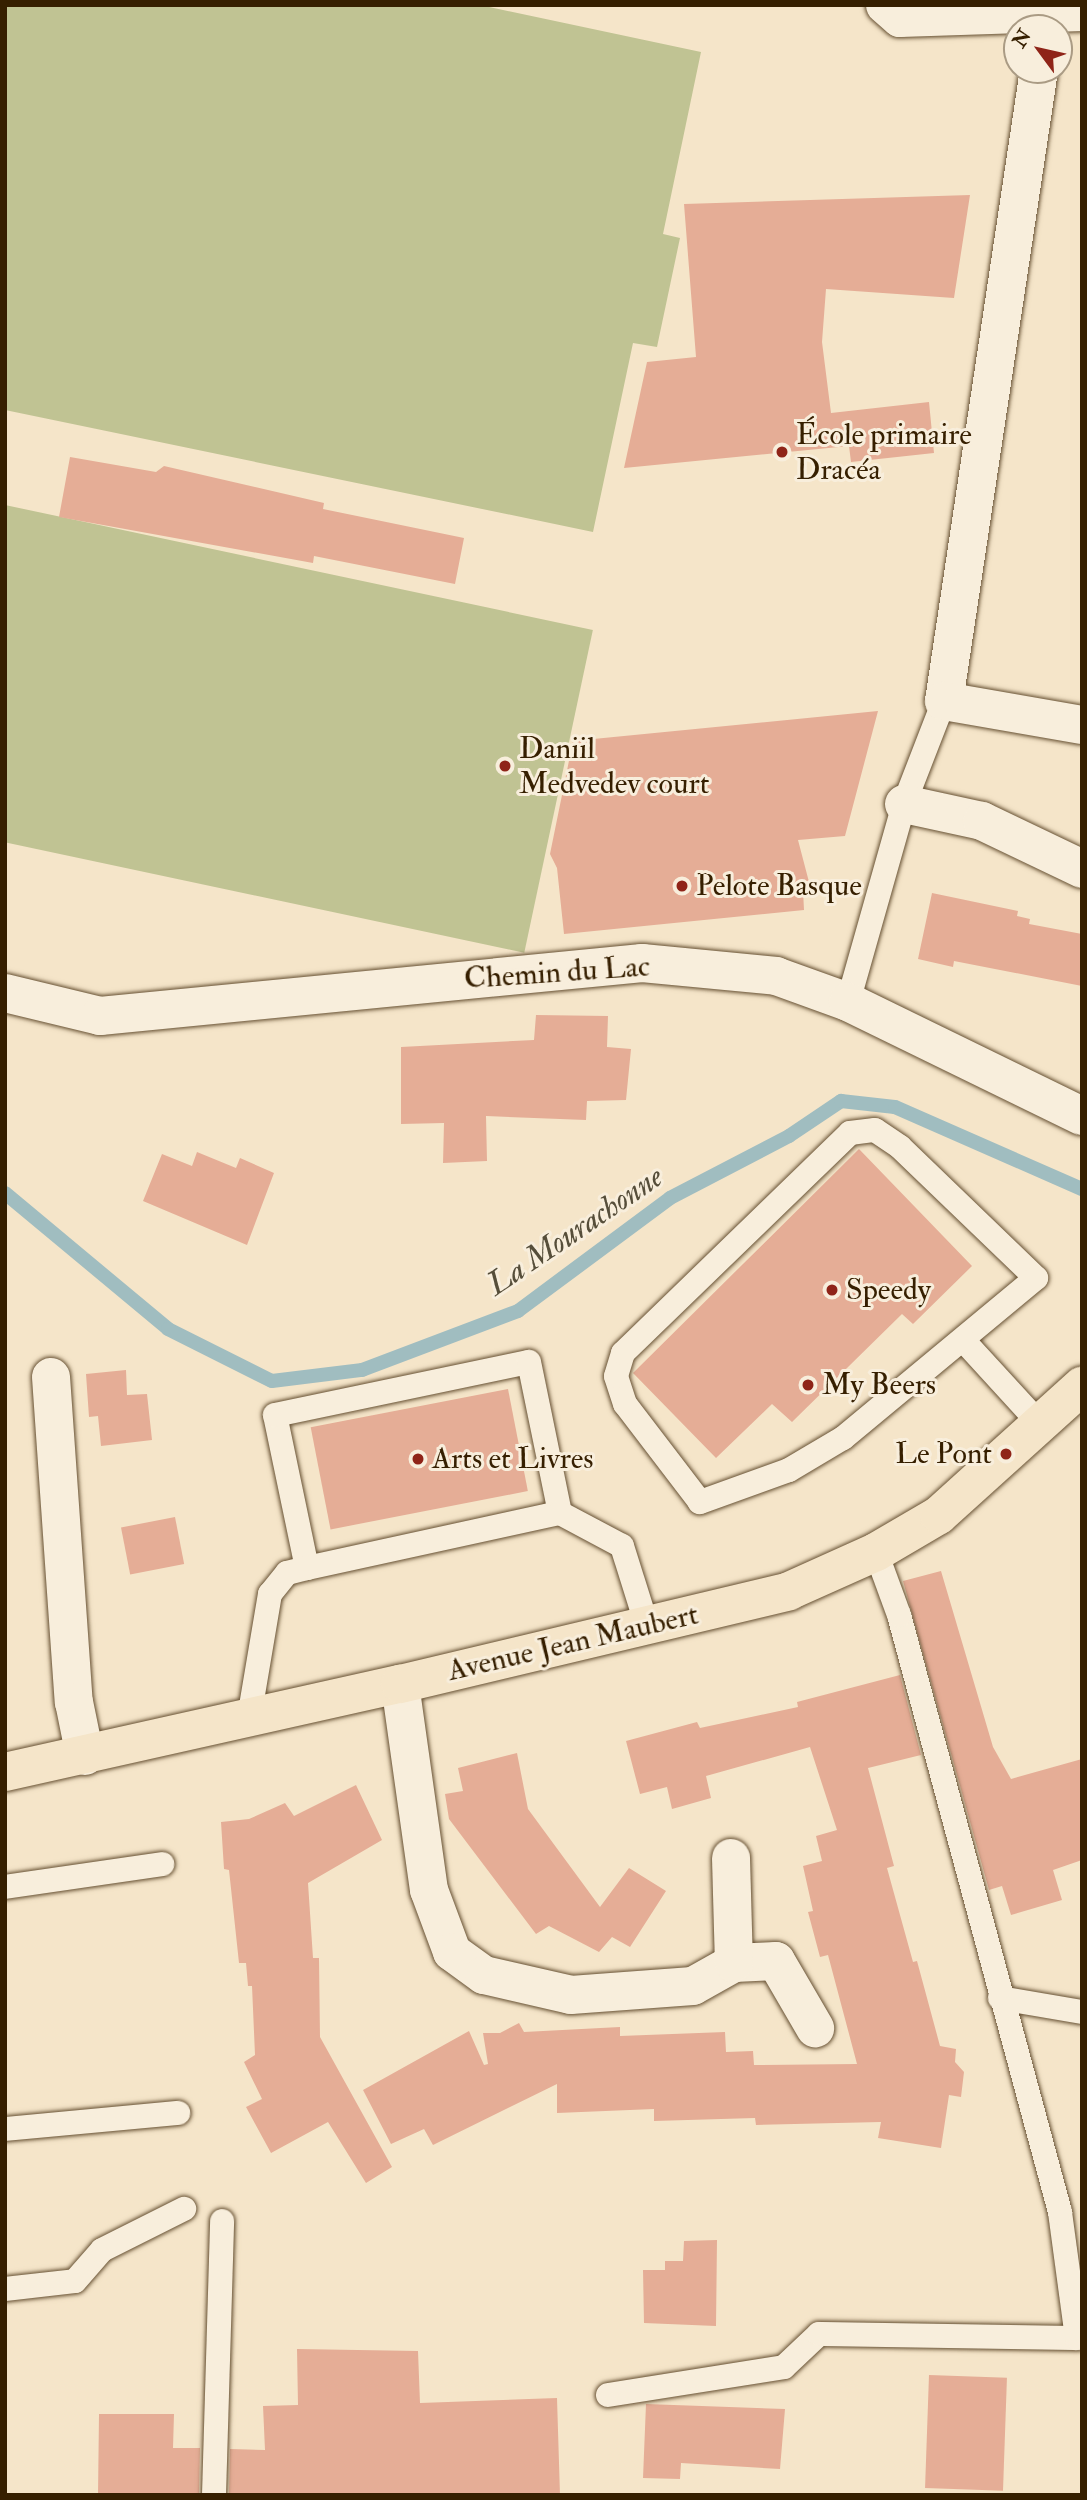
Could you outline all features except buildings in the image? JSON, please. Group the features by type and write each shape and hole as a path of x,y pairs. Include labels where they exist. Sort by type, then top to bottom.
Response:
{"main road":[{"name":"Avenue Jean Maubert","path":"5,1772 400,1684 789,1591 876,1552 939,1515 1082,1385"}],"street":[{"path":"885,5 900,18 1003,17"},
{"path":"1037,84 944,701 1082,725"},
{"path":"904,804 982,821 1082,869"},
{"name":"Chemin du Lac","path":"5,993 100,1016 642,963 775,976 848,1002 1082,1116"},
{"path":"51,1377 74,1702 85,1756"},
{"path":"400,1684 429,1890 452,1952 484,1975 571,1995 694,1986 734,1963 776,1961 814,2028"},
{"path":"731,1858 734,1963"}],"lane":[{"path":"848,1002 904,804 944,701"},
{"path":"874,1130 900,1147 1036,1278 964,1341 843,1438 789,1470 700,1502 625,1405 616,1376 623,1353 850,1133 874,1130"},
{"path":"964,1341 1040,1424"},
{"path":"307,1568 275,1415 529,1362 560,1513"},
{"path":"249,1718 270,1594 287,1573 307,1568 560,1513 622,1546 648,1626"},
{"path":"608,2395 784,2367 820,2334 1077,2338 1060,2212 1000,1998 899,1615 876,1552"},
{"path":"5,1887 162,1864"},
{"path":"1000,1998 1082,2012"},
{"path":"5,2129 178,2113"},
{"path":"5,2289 75,2281 102,2250 184,2209"},
{"path":"214,2495 222,2221"}],"green space":[{"path":"5,5 480,5 701,52 663,234 680,238 657,347 633,343 593,532 5,410"},
{"path":"5,505 593,630 524,953 5,842"}],"waterway":[{"name":"La Mourachonne","path":"5,1193 168,1329 272,1381 362,1370 518,1311 670,1198 789,1136 841,1101 895,1107 1082,1189"}],"place":[{"name":"École primaire Dracéa","path":"782,452"},
{"name":"Daniil Medvedev court","path":"505,766"},
{"name":"Pelote Basque","path":"682,886"},
{"name":"Speedy","path":"832,1290"},
{"name":"My Beers","path":"808,1385"},
{"name":"Le Pont","path":"1006,1454"},
{"name":"Arts et Livres","path":"418,1459"}]}
